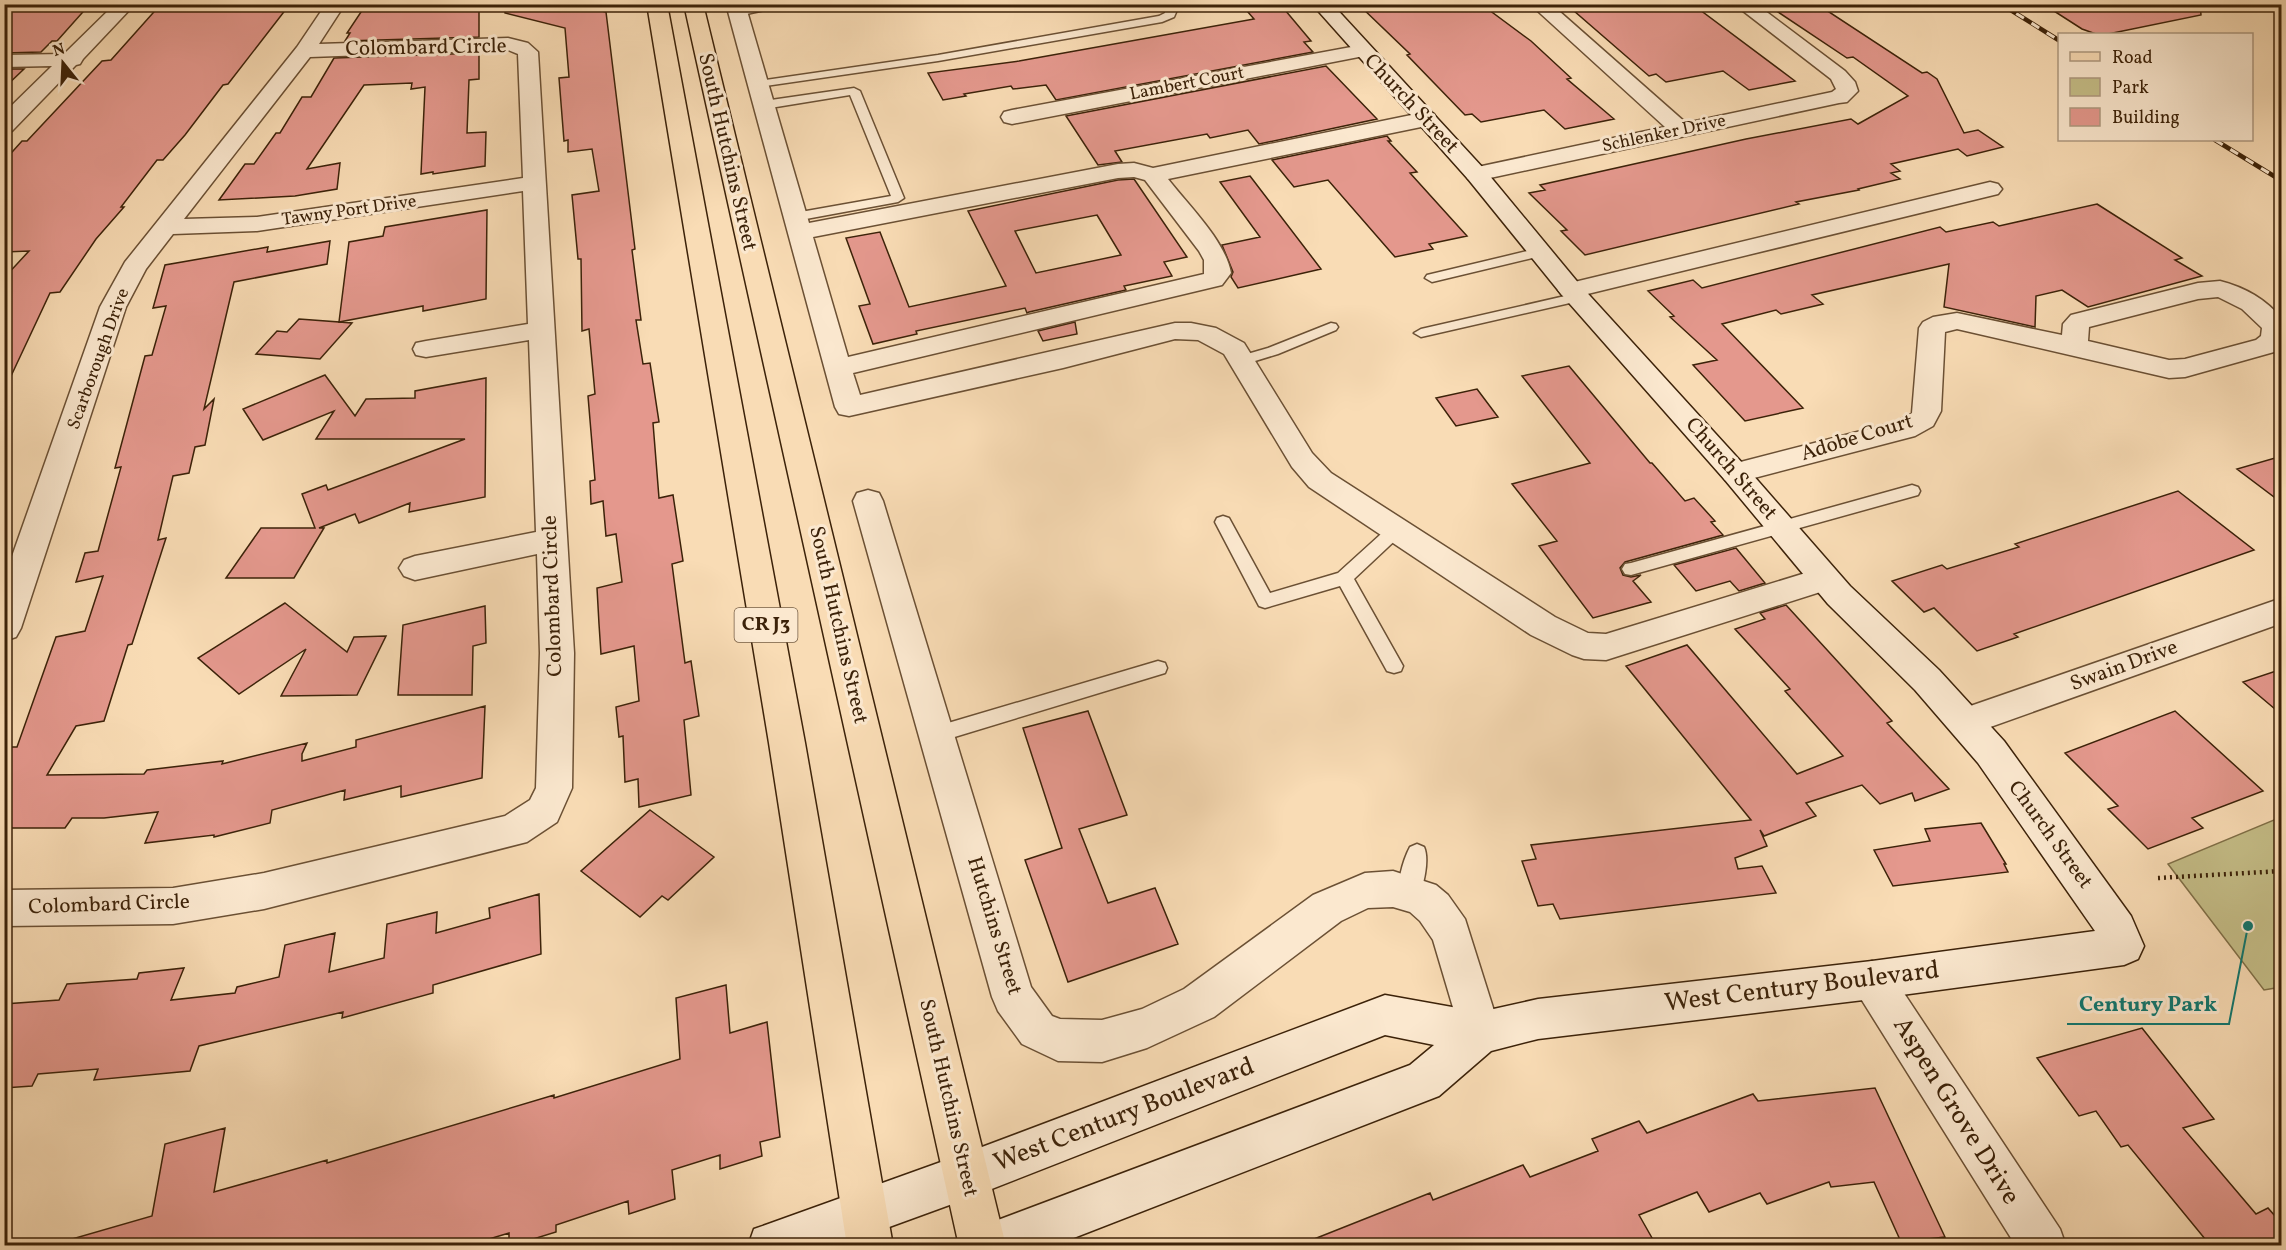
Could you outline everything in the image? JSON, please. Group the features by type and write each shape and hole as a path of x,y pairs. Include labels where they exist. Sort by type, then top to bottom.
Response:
{"main road":[{"name":"South Hutchins Street","path":"657,4 790,765 868,1230"},
{"name":"South Hutchins Street","path":"693,4 982,1245"}],"street":[{"path":"4,126 73,60 126,4"},
{"name":"Scarborough Drive","path":"7,614 114,307 135,267 164,227 304,51 336,4"},
{"name":"Church Street","path":"1321,4 1476,174 1574,293 1735,473 1825,579 1928,681 1991,752 2117,929 2124,946"},
{"path":"1539,4 1681,130"},
{"name":"Schlenker Drive","path":"1476,174 1839,97 1847,91 1847,87 1838,75 1743,4"},
{"path":"736,9 849,407 1052,362 1175,331 1194,330 1221,338 1234,349 1302,460 1320,480 1510,606 1543,626 1584,646 1606,646 1825,579"},
{"name":"Colombard Circle","path":"4,908 173,906 264,891 514,830 544,811 554,788 557,653 532,183 528,52 521,47 508,44 304,51"},
{"name":"Lambert Court","path":"1012,117 1362,51"},
{"path":"4,61 73,60"},
{"path":"797,225 848,224 1118,171 1134,170 1153,175 1426,119"},
{"path":"839,368 1213,280 1218,273 1216,260 1210,249 1153,175"},
{"name":"Tawny Port Drive","path":"164,227 256,224 532,183"},
{"path":"1574,293 1990,189"},
{"path":"2220,290 2236,294 2266,315 2275,328 2274,339 2265,346 2185,368 2169,369 2074,346 2076,324 2080,321 2198,291 2220,290"},
{"name":"Adobe Court","path":"1735,473 1905,429 1923,419 1927,411 1932,328 1942,323 1957,321 2074,346"},
{"path":"426,349 541,330"},
{"name":"Hutchins Street","path":"868,501 938,734 1013,997 1037,1030 1058,1040 1102,1041 1147,1028 1199,1003 1327,908 1365,891 1393,889 1422,898 1434,908 1451,932 1480,1033"},
{"path":"415,568 551,540"},
{"name":"Swain Drive","path":"1965,722 2282,610"},
{"name":"West Century Boulevard","path":"771,1245 868,1230 966,1176 1385,1015 1480,1033 1538,1019 1872,980 2124,946"},
{"name":"Aspen Grove Drive","path":"1872,980 2039,1245"},
{"name":"West Century Boulevard","path":"991,1245 1424,1081 1480,1033"}],"lane":[{"path":"736,9 788,4"},
{"path":"761,94 938,58 1162,19 1170,15 1171,4"},
{"path":"761,94 854,92 898,198 797,225"},
{"path":"1432,278 1540,252"},
{"path":"1421,333 1574,293"},
{"path":"1242,360 1274,351 1331,327"},
{"path":"1631,569 1834,515 1912,491"},
{"path":"1223,522 1265,601 1344,578 1397,529"},
{"path":"1344,578 1394,666"},
{"path":"938,734 1158,668"},
{"path":"1409,894 1417,853"}],"path":[{"path":"2157,878 2282,871"}],"green space":[{"path":"2281,817 2281,987 2264,990 2168,864"}],"building":[{"path":"4,4 90,4 57,41 52,41 41,52 4,53"},
{"path":"161,4 290,4 185,135 163,160 157,160 121,207 124,207 96,239 60,292 50,293 4,391 4,278 29,251 4,252 4,161 22,141 27,141 102,61 111,60"},
{"path":"403,4 401,7 479,5 479,37 345,41 350,33 347,33 365,6"},
{"path":"506,4 573,4 606,12 635,249 632,250 641,320 636,320 643,364 650,363 659,422 653,423 659,498 673,495 683,561 672,564 685,663 691,661 699,716 684,720 691,795 639,807 638,779 625,782 623,736 619,737 616,707 639,701 634,646 601,654 597,588 622,582 616,534 606,536 603,501 591,504 590,481 595,480 588,396 595,394 589,329 582,331 581,259 578,259 572,195 599,191 592,149 568,152 568,140 564,141 559,78 569,77 565,28 505,13"},
{"path":"1241,4 1280,4 1311,41 1304,42 1313,52 1056,100 1046,85 1013,89 1011,86 943,100 928,73 1019,61 1254,19"},
{"path":"1358,4 1390,4 1393,7 1406,5 1412,11 1449,4 1477,4 1489,10 1531,41 1571,78 1567,79 1614,119 1565,129 1544,110 1481,122 1472,114 1465,115 1407,55 1410,54"},
{"path":"1566,4 1692,4 1795,81 1749,90 1723,71 1666,82 1656,74 1649,76"},
{"path":"1766,4 1817,4 1922,73 1927,72 1937,79 1964,133 1978,130 2003,147 1967,156 1958,149 1891,164 1900,171 1891,173 1900,179 1859,190 1796,202 1799,204 1585,255 1561,231 1567,230 1529,193 1545,190 1540,185 1746,139 1851,119 1858,124 1908,96 1853,57 1847,58"},
{"path":"2043,4 2200,4 2201,15 2113,33 2093,33 2082,29"},
{"path":"479,53 479,79 469,80 467,133 486,132 485,166 421,174 425,87 411,89 412,83 364,85 307,169 340,163 337,189 295,196 219,200 245,164 254,164 276,133 280,133 302,97 311,97 334,58"},
{"path":"1326,66 1377,119 1259,144 1248,130 1210,138 1207,134 1115,151 1122,162 1098,165 1066,116"},
{"path":"4,69 24,69 4,88"},
{"path":"1387,136 1391,141 1388,141 1417,172 1410,173 1467,236 1429,244 1433,249 1395,257 1328,180 1294,187 1272,160"},
{"path":"1250,176 1321,269 1238,288 1231,277 1233,272 1222,245 1260,237 1220,182"},
{"path":"1134,179 1187,257 1164,262 1172,276 1124,286 1126,290 1027,313 1025,308 916,331 917,334 873,344 859,306 870,304 846,238 880,232 909,307 1006,286 968,211 1118,180","holes":["1097,215 1121,255 1036,273 1015,231"]},
{"path":"2097,204 2182,258 2175,260 2202,276 2088,307 2062,290 2036,296 2035,327 1944,307 1949,264 1812,295 1823,304 1781,314 1776,310 1722,324 1803,408 1745,421 1693,365 1717,360 1670,317 1674,316 1648,291 1693,280 1702,288 1940,227 1946,232 1993,222 1999,226"},
{"path":"487,210 486,299 423,311 423,306 339,322 349,242 383,236 385,227"},
{"path":"330,241 327,264 234,282 204,409 214,399 205,445 195,447 189,473 173,476 158,540 166,538 132,644 128,645 104,721 76,726 47,775 144,774 147,770 223,761 222,764 307,743 302,754 302,761 356,747 356,740 485,706 482,778 401,797 401,786 344,800 345,790 272,810 270,823 214,837 214,835 145,843 158,812 104,818 72,818 65,828 4,828 4,747 17,747 56,637 85,631 103,576 76,582 85,553 98,551 121,467 115,468 145,356 152,355 166,306 153,308 165,265 268,247 267,252"},
{"path":"299,319 352,323 320,359 256,354 277,331 287,332"},
{"path":"1075,322 1077,334 1043,341 1038,331"},
{"path":"1569,366 1650,463 1685,501 1694,498 1715,521 1711,522 1723,535 1625,562 1620,568 1623,575 1631,577 1641,575 1633,581 1651,602 1593,618 1539,546 1557,541 1512,484 1590,463 1522,376"},
{"path":"325,375 355,416 366,399 415,398 415,391 486,378 485,497 409,512 410,503 359,523 355,514 319,528 324,528 294,578 226,578 261,528 315,528 302,494 326,485 328,490 465,439 316,439 334,411 263,440 243,409"},
{"path":"1477,389 1498,417 1456,426 1436,398"},
{"path":"2282,456 2282,503 2237,469"},
{"path":"2178,491 2254,550 2014,634 2018,637 1977,651 1934,608 1924,612 1892,581 1942,565 1947,569 2019,547 2015,544"},
{"path":"1736,548 1765,583 1739,591 1730,581 1696,591 1674,565"},
{"path":"285,603 347,652 354,637 386,636 357,695 281,696 306,649 239,694 198,658"},
{"path":"1786,605 1892,721 1887,723 1949,789 1915,801 1912,793 1880,804 1862,785 1806,803 1816,816 1764,836 1760,830 1767,846 1735,858 1738,869 1762,866 1776,893 1560,919 1553,904 1538,906 1522,861 1536,859 1531,845 1751,820 1626,666 1687,645 1797,774 1843,756 1785,691 1790,689 1735,629 1765,619 1760,613"},
{"path":"485,606 486,643 473,646 472,695 398,695 403,625"},
{"path":"2282,669 2282,715 2243,682"},
{"path":"1088,711 1127,815 1079,829 1108,903 1155,888 1178,944 1068,982 1025,860 1062,848 1023,728"},
{"path":"2175,711 2263,791 2192,818 2203,828 2148,849 2108,809 2118,806 2065,753"},
{"path":"650,810 714,857 668,900 662,896 640,917 581,871"},
{"path":"1981,823 2006,864 2004,864 2008,872 1893,886 1874,850 1930,841 1925,829"},
{"path":"539,894 541,954 433,985 433,993 342,1018 343,1012 199,1046 190,1071 94,1080 98,1069 38,1074 32,1086 4,1088 4,1004 59,1000 67,984 137,979 139,973 184,968 171,1000 235,993 237,987 279,977 285,945 335,933 329,972 384,958 387,924 437,912 436,933 490,918 489,908"},
{"path":"726,985 730,1033 767,1022 780,1137 760,1142 762,1156 720,1169 720,1155 672,1170 675,1199 629,1214 628,1201 556,1225 556,1232 514,1245 509,1245 509,1233 469,1245 73,1245 72,1239 152,1216 165,1144 225,1128 214,1192 327,1160 327,1163 554,1095 554,1098 680,1059 676,998"},
{"path":"2142,1028 2214,1119 2183,1128 2256,1214 2268,1208 2282,1224 2282,1245 2210,1245 2128,1145 2121,1147 2096,1111 2079,1116 2037,1058"},
{"path":"1875,1088 1945,1237 1901,1242 1874,1182 1831,1187 1829,1182 1767,1204 1760,1193 1709,1212 1697,1192 1639,1215 1656,1245 1299,1245 1430,1193 1433,1200 1523,1165 1530,1177 1598,1151 1592,1139 1639,1121 1647,1133 1753,1094 1758,1101"}],"railway":[{"path":"2001,4 2058,40"},
{"path":"2217,141 2282,181"}],"place":[{"name":"Century Park","path":"2248,926"}]}
